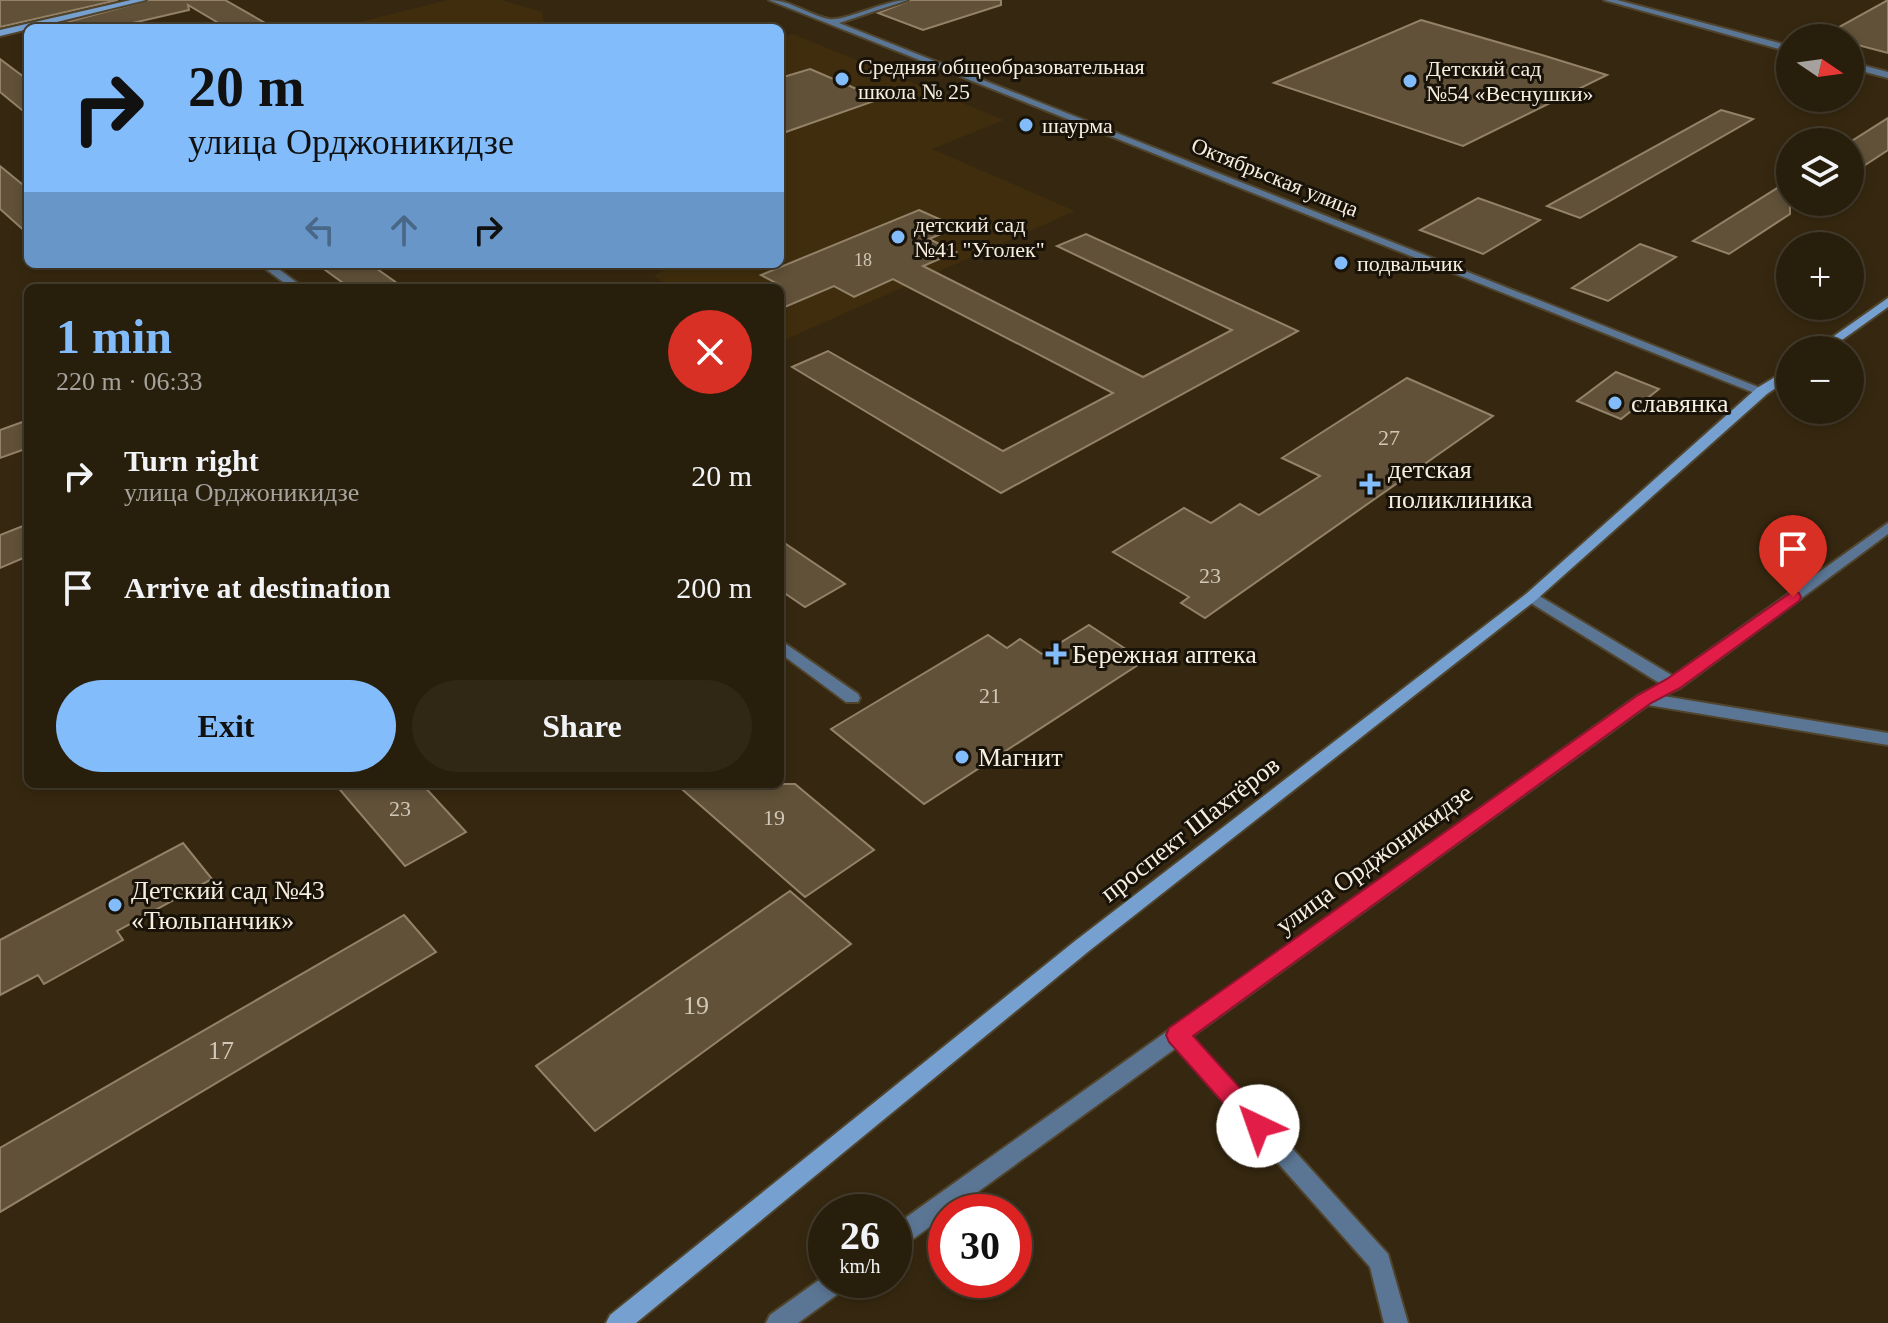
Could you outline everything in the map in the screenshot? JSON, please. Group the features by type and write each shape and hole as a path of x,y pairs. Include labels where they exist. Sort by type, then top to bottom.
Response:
{"main road":[{"path":"39,24 142,0"},
{"path":"0,33 24,27"},
{"path":"1840,336 1888,302"},
{"name":"проспект Шахтёров","path":"618,1323 1094,937 1531,597 1776,382"}],"street":[{"name":"Октябрьская улица","path":"773,0 1762,391"},
{"path":"830,23 904,0"},
{"path":"1608,0 1776,45"},
{"path":"1864,69 1888,75"},
{"path":"270,268 292,284"},
{"name":"улица Орджоникидзе","path":"912,1226 1645,699 1674,684 1888,527"},
{"path":"1531,597 1674,684"},
{"path":"784,648 852,698"},
{"path":"1645,699 1888,739"},
{"path":"1177,1035 1380,1262 1396,1323"},
{"path":"778,1323 813,1298"}],"shaded area":[{"path":"448,0 501,0 542,12 544,24 352,24"},
{"name":"детский сад №41 \"Уголек\"","path":"793,34 1004,120 932,149 1075,211 784,340 784,284 667,284 654,276 667,268 784,268 784,37"}],"building":[{"path":"0,0 118,0 0,27"},
{"path":"149,0 225,0 267,24 220,24 188,5 189,10 128,24 60,24"},
{"path":"911,0 1001,0 1001,5 923,30 878,13"},
{"path":"1888,0 1888,53 1864,47 1864,24 1845,24"},
{"path":"1421,20 1607,75 1463,146 1274,83"},
{"path":"0,59 24,77 24,112 0,92"},
{"path":"810,69 880,99 784,133 784,77"},
{"path":"1721,110 1753,119 1580,218 1547,206"},
{"path":"1888,118 1888,150 1864,166 1864,133"},
{"path":"0,166 24,186 24,230 0,209"},
{"path":"1776,189 1776,216 1787,216 1729,254 1693,241"},
{"path":"1478,198 1540,220 1483,254 1420,230"},
{"path":"919,210 957,227 929,239 956,252 923,266 1143,377 1232,330 1057,246 1086,234 1298,331 1001,493 792,367 828,351 1003,451 1113,393 893,279 854,297 834,286 784,307 784,284 761,275"},
{"path":"1640,244 1676,257 1608,301 1572,288"},
{"path":"322,268 376,268 398,284 344,284"},
{"path":"1616,372 1659,389 1621,419 1577,401"},
{"path":"1407,378 1493,416 1205,618 1181,603 1189,597 1113,552 1184,508 1211,523 1240,504 1259,515 1320,476 1282,458"},
{"path":"24,421 24,449 0,458 0,430"},
{"path":"24,526 24,558 0,568 0,535"},
{"path":"784,543 845,584 805,607 784,593"},
{"path":"1089,625 1144,661 924,804 831,729 988,635 1007,648 1020,639 1042,654"},
{"path":"784,784 795,784 874,850 805,897 681,788 784,788"},
{"path":"338,788 426,788 466,832 405,866"},
{"name":"Детский сад №43 «Тюльпанчик»","path":"183,843 212,879 117,931 123,940 44,984 38,975 0,995 0,940"},
{"path":"790,891 851,944 595,1131 536,1066"},
{"path":"404,915 436,952 0,1212 0,1148"}],"place":[{"name":"Средняя общеобразовательная школа № 25","path":"842,79"},
{"name":"Детский сад №54 «Веснушки»","path":"1410,81"},
{"name":"шаурма","path":"1026,125"},
{"name":"детский сад №41 \"Уголек\"","path":"898,237"},
{"name":"подвальчик","path":"1341,263"},
{"name":"славянка","path":"1615,403"},
{"name":"детская поликлиника","path":"1370,484"},
{"name":"Бережная аптека","path":"1056,654"},
{"name":"Магнит","path":"962,757"},
{"name":"Детский сад №43 «Тюльпанчик»","path":"115,905"}],"route":[{"path":"1258,1126 1177,1035 1645,699 1674,684 1793,597"}]}
